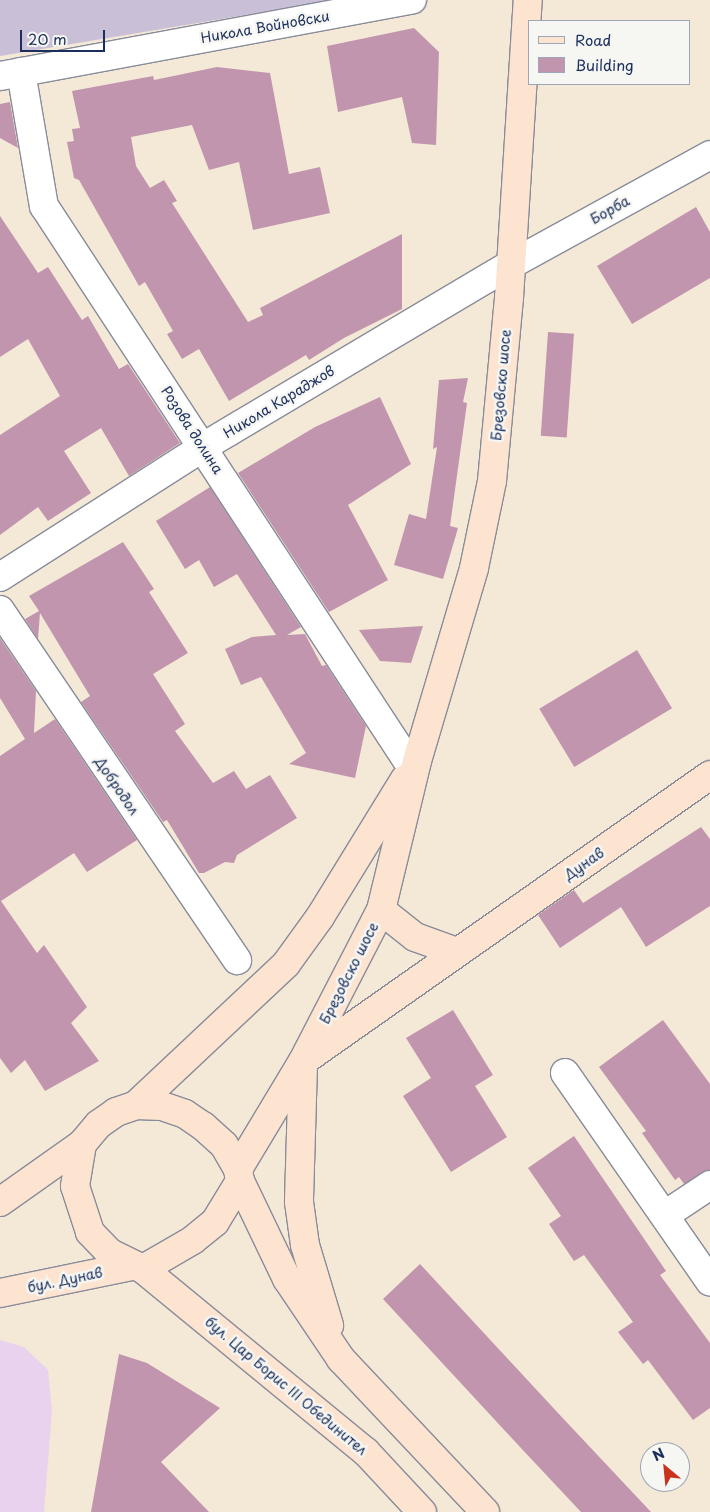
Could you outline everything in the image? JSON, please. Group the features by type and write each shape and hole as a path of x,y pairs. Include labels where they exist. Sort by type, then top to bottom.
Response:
{"main road":[{"name":"Брезовско шосе","path":"239,1175 303,1061 381,910 414,765 474,568 492,481 510,265 528,0"},
{"name":"Брезовско шосе","path":"136,1105 286,964 320,917 414,765"},
{"name":"Дунав","path":"303,1061 710,775"},
{"path":"381,910 415,936 457,952"},
{"path":"303,1061 298,1171 301,1220 310,1267 341,1359"},
{"path":"0,1202 82,1144 99,1124 116,1112 136,1105 162,1106 186,1114 224,1145 287,1279 341,1359 485,1512"},
{"path":"82,1144 75,1186 81,1212 90,1232 110,1253 137,1267 193,1240 215,1222 239,1175"},
{"name":"бул. Дунав","path":"0,1293 137,1267"},
{"name":"бул. Цар Борис III Обединител","path":"137,1267 366,1452 422,1512"}],"street":[{"name":"Никола Войновски","path":"11,74 412,0"},
{"name":"Розова долина","path":"11,74 44,206 414,765"},
{"name":"Борба","path":"510,265 710,155"},
{"name":"Никола Караджов","path":"0,577 203,447 510,265"},
{"name":"Добродол","path":"0,610 236,960"},
{"path":"565,1073 710,1282"},
{"path":"665,1215 710,1184"}],"shaded area":[{"path":"0,0 335,0 0,56"},
{"path":"0,1340 24,1347 48,1370 52,1411 44,1512 0,1512"}],"building":[{"path":"414,28 439,52 436,145 412,143 402,97 338,112 327,46"},
{"path":"217,67 270,73 289,174 320,167 330,213 253,230 239,162 209,170 192,125 131,137 136,166 150,188 164,180 177,201 172,203 248,322 263,315 260,308 402,234 402,309 344,338 309,360 306,355 229,401 199,349 182,359 167,334 173,331 145,282 139,286 79,180 74,178 67,142 74,141 72,129 80,128 72,91 153,76 154,80"},
{"path":"10,102 18,148 0,138 0,104"},
{"path":"696,207 710,232 710,278 632,324 597,266"},
{"path":"0,216 38,273 48,267 82,320 88,316 119,369 128,364 180,443 129,476 101,428 64,451 91,493 48,521 38,507 0,535 0,435 60,396 28,339 0,357"},
{"path":"548,332 574,334 567,438 541,436"},
{"path":"468,378 463,402 467,403 450,526 458,528 443,579 394,565 409,514 426,519 437,447 433,449 439,380"},
{"path":"380,397 411,464 348,505 388,580 329,612 238,473 315,427"},
{"path":"210,487 301,627 287,635 305,634 322,666 326,665 366,726 355,778 289,764 306,753 261,677 241,685 225,649 252,637 276,635 237,574 214,587 199,560 185,569 156,521"},
{"path":"123,542 154,589 149,592 188,653 153,674 185,724 175,731 213,783 234,771 246,789 270,775 297,818 237,855 234,863 225,862 204,873 199,873 167,820 163,822 81,702 90,696 40,613 38,639 25,619 39,611 29,596"},
{"path":"423,626 411,663 380,661 359,630"},
{"path":"0,638 36,691 34,733 55,719 137,840 87,872 74,853 1,901 37,953 44,945 87,1007 71,1023 99,1061 45,1091 25,1060 11,1073 0,1058 0,756 25,739 0,698"},
{"path":"637,650 672,708 574,767 539,709"},
{"path":"701,827 710,839 710,906 646,947 621,907 560,948 538,915 574,890 583,903"},
{"path":"453,1010 493,1075 475,1086 507,1137 451,1172 403,1096 431,1078 406,1038"},
{"path":"663,1020 710,1084 710,1170 684,1184 679,1177 675,1180 642,1133 646,1131 599,1067"},
{"path":"574,1136 666,1271 660,1275 710,1343 710,1408 693,1420 648,1360 643,1364 618,1332 633,1322 584,1255 574,1261 549,1224 561,1216 528,1168"},
{"path":"420,1264 651,1512 581,1512 520,1447 383,1299"},
{"path":"119,1354 147,1363 220,1408 161,1462 209,1512 91,1512"}]}
